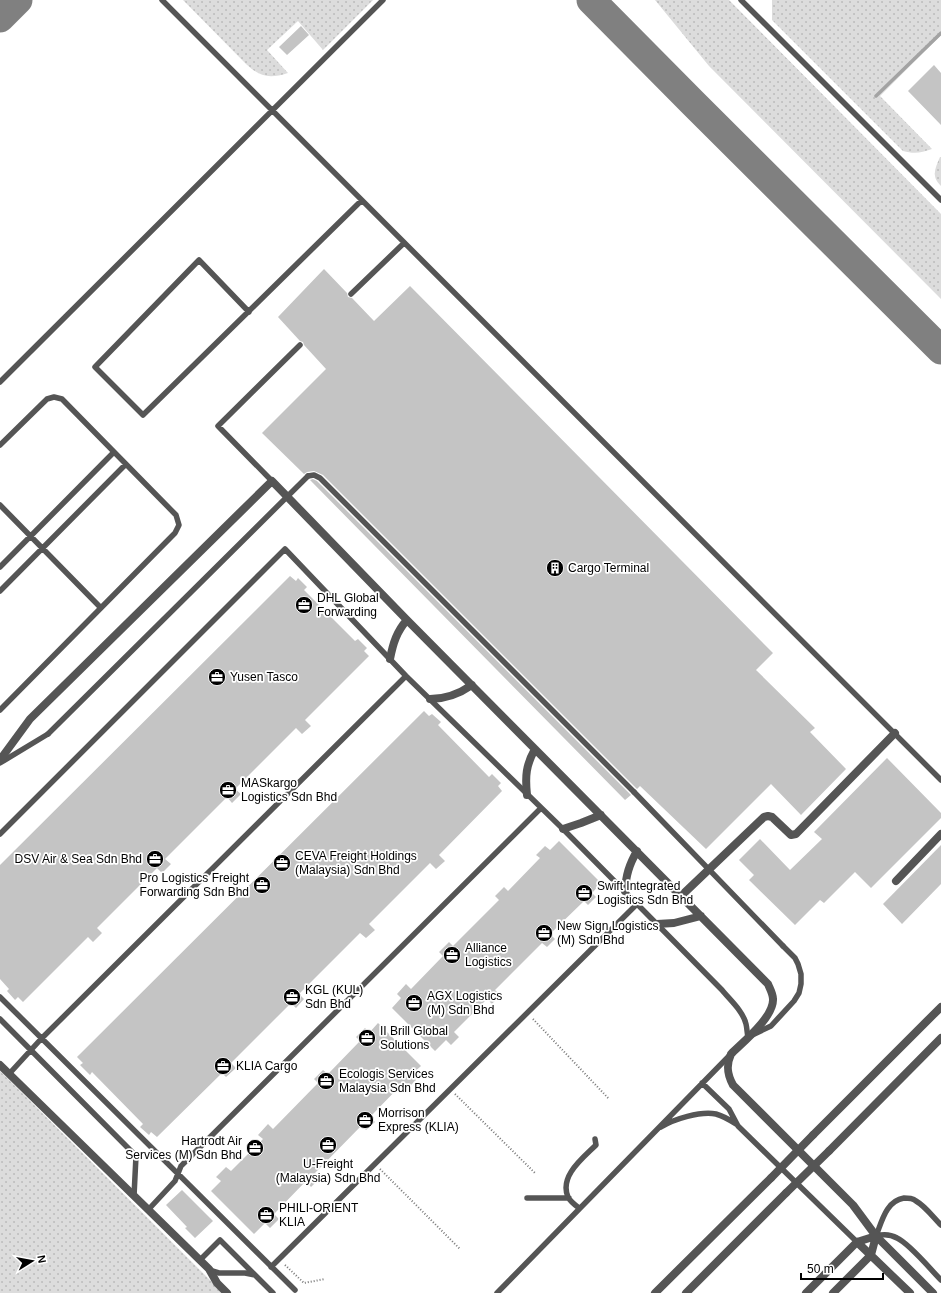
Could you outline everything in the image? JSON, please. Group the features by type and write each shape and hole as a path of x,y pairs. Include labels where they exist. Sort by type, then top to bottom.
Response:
{"street":[{"path":"0,760 30,719 272,481 407,620 768,984 773,998 769,1014 731,1054 727,1070 730,1080 733,1085 853,1206 876,1236 933,1293"},
{"path":"390,659 395,638 407,620"},
{"path":"430,699 442,699 454,695 472,685"},
{"path":"681,896 764,817 772,816 791,836 796,834 895,733"},
{"path":"527,795 527,769 529,759 535,749"},
{"path":"563,829 601,815"},
{"path":"896,881 941,834"},
{"path":"625,891 626,876 630,863 637,851"},
{"path":"657,924 674,923 701,916"},
{"path":"655,1293 941,1007"},
{"path":"686,1293 941,1038"},
{"path":"0,1065 200,1260 209,1270 217,1283 227,1293"},
{"path":"806,1293 857,1242 876,1236"},
{"path":"833,1293 871,1255 876,1236"},
{"path":"857,1242 910,1293"}],"lane":[{"path":"162,0 361,201 941,780"},
{"path":"0,382 383,0"},
{"path":"741,0 941,200"},
{"path":"248,312 199,260 95,367 143,416 361,201"},
{"path":"351,294 404,243"},
{"path":"272,481 218,426 300,345"},
{"path":"0,446 47,399 54,397 62,399 176,515 179,525 175,533 0,710"},
{"path":"0,567 114,452"},
{"path":"0,592 126,464"},
{"path":"0,763 48,734 308,476 314,475 320,478 634,792 795,958 798,964 801,979 799,993 772,1026 748,1037 746,1024 736,1007 722,990 563,829 406,676 285,549 0,834"},
{"path":"0,505 101,608"},
{"path":"8,1074 41,1039 406,676"},
{"path":"148,1210 175,1181 181,1166 541,808"},
{"path":"272,1267 637,904"},
{"path":"0,997 178,1175 296,1290"},
{"path":"0,1019 136,1156 134,1196"},
{"path":"497,1293 731,1054"},
{"path":"702,1083 729,1109 738,1126"},
{"path":"654,1132 672,1121 692,1116 716,1114 727,1119 738,1126 857,1242"},
{"path":"579,1208 569,1198 566,1188 569,1174 596,1145 595,1139"},
{"path":"527,1198 569,1198"},
{"path":"876,1236 889,1206 900,1199 912,1198 918,1201 941,1225"},
{"path":"876,1236 884,1234 898,1238 906,1244 941,1280"},
{"path":"200,1260 220,1240 273,1293"},
{"path":"209,1270 219,1273 245,1273 254,1275"}],"path":[{"path":"527,1013 609,1099"},
{"path":"450,1089 535,1173"},
{"path":"375,1164 460,1249"},
{"path":"279,1259 304,1283 325,1279"}],"shaded area":[{"path":"183,0 373,0 323,50 298,21 267,50 288,73 275,76 265,76 256,72 246,64"},
{"path":"655,0 729,0 941,214 941,299 709,66"},
{"path":"772,0 941,0 941,35 880,96 932,149 918,153 903,151 772,20"},
{"path":"940,157 941,186 935,176 935,169"},
{"path":"0,1071 223,1293 0,1293"}],"building":[{"path":"301,26 309,35 287,55 279,47"},
{"path":"934,65 941,73 941,125 908,91"},
{"name":"Cargo Terminal","path":"324,269 347,293 348,297 352,298 374,321 410,286 773,653 756,670 815,728 810,732 846,769 801,815 771,784 706,849 640,786 637,789 323,475 314,471 304,474 262,433 326,369 303,342 300,341 278,317"},
{"path":"313,479 317,481 631,795 625,800 310,480"},
{"path":"290,576 296,581 298,578 307,587 304,590 355,641 358,639 367,648 364,651 369,656 305,720 311,726 302,734 296,728 235,789 241,794 232,803 227,797 165,859 171,864 162,873 157,868 97,928 102,933 93,942 88,937 23,1002 18,997 15,1000 7,991 9,989 0,979 0,865"},
{"path":"424,711 429,716 432,714 441,722 438,725 489,777 492,774 501,783 498,786 502,791 439,855 445,861 436,869 430,863 369,924 375,930 366,938 360,933 299,994 304,999 296,1008 291,1003 231,1063 236,1068 226,1077 222,1073 157,1137 151,1132 149,1135 140,1127 143,1124 92,1072 90,1075 80,1065 83,1063 77,1057"},
{"path":"887,758 941,813 941,818 871,888 855,872 824,903 820,900 795,925 749,880 754,875 739,860 760,839 790,870 822,839 814,832"},
{"path":"559,841 601,883 592,893 596,897 588,905 584,901 550,934 555,939 547,947 542,943 495,990 500,995 492,1004 487,999 454,1032 459,1037 451,1045 446,1040 435,1051 392,1008 401,998 397,994 406,984 411,989 443,956 439,952 449,942 453,946 499,900 495,896 504,887 508,891 540,858 536,855 545,846 550,850"},
{"path":"941,845 941,884 902,924 883,904"},
{"path":"378,1023 421,1066 411,1075 416,1080 408,1088 403,1083 370,1117 375,1122 366,1130 362,1125 315,1173 320,1178 311,1187 306,1181 274,1214 279,1219 270,1228 265,1223 254,1234 211,1191 221,1181 216,1177 226,1167 231,1171 263,1139 258,1135 268,1124 273,1129 318,1083 314,1079 323,1070 328,1074 360,1041 356,1037 365,1028 369,1033"},
{"path":"182,1190 213,1221 195,1238 185,1228 187,1227 166,1205"}],"waterway":[{"path":"876,96 941,33"}],"taxiway":[{"path":"0,18 18,0"},
{"path":"591,0 941,350"}],"place":[{"name":"Cargo Terminal","path":"555,568"},
{"name":"DHL Global Forwarding","path":"304,605"},
{"name":"Yusen Tasco","path":"217,677"},
{"name":"MASkargo Logistics Sdn Bhd","path":"228,790"},
{"name":"DSV Air & Sea Sdn Bhd","path":"155,859"},
{"name":"CEVA Freight Holdings (Malaysia) Sdn Bhd","path":"282,863"},
{"name":"Pro Logistics Freight Forwarding Sdn Bhd","path":"262,885"},
{"name":"Swift Integrated Logistics Sdn Bhd","path":"584,893"},
{"name":"New Sign Logistics (M) Sdn Bhd","path":"544,933"},
{"name":"Alliance Logistics","path":"452,955"},
{"name":"KGL (KUL) Sdn Bhd","path":"292,997"},
{"name":"AGX Logistics (M) Sdn Bhd","path":"414,1003"},
{"name":"II Brill Global Solutions","path":"367,1038"},
{"name":"KLIA Cargo","path":"223,1066"},
{"name":"Ecologis Services Malaysia Sdn Bhd","path":"326,1081"},
{"name":"Morrison Express (KLIA)","path":"365,1120"},
{"name":"U-Freight (Malaysia) Sdn Bhd","path":"328,1145"},
{"name":"Hartrodt Air Services (M) Sdn Bhd","path":"255,1148"},
{"name":"PHILI-ORIENT KLIA","path":"266,1215"}]}
